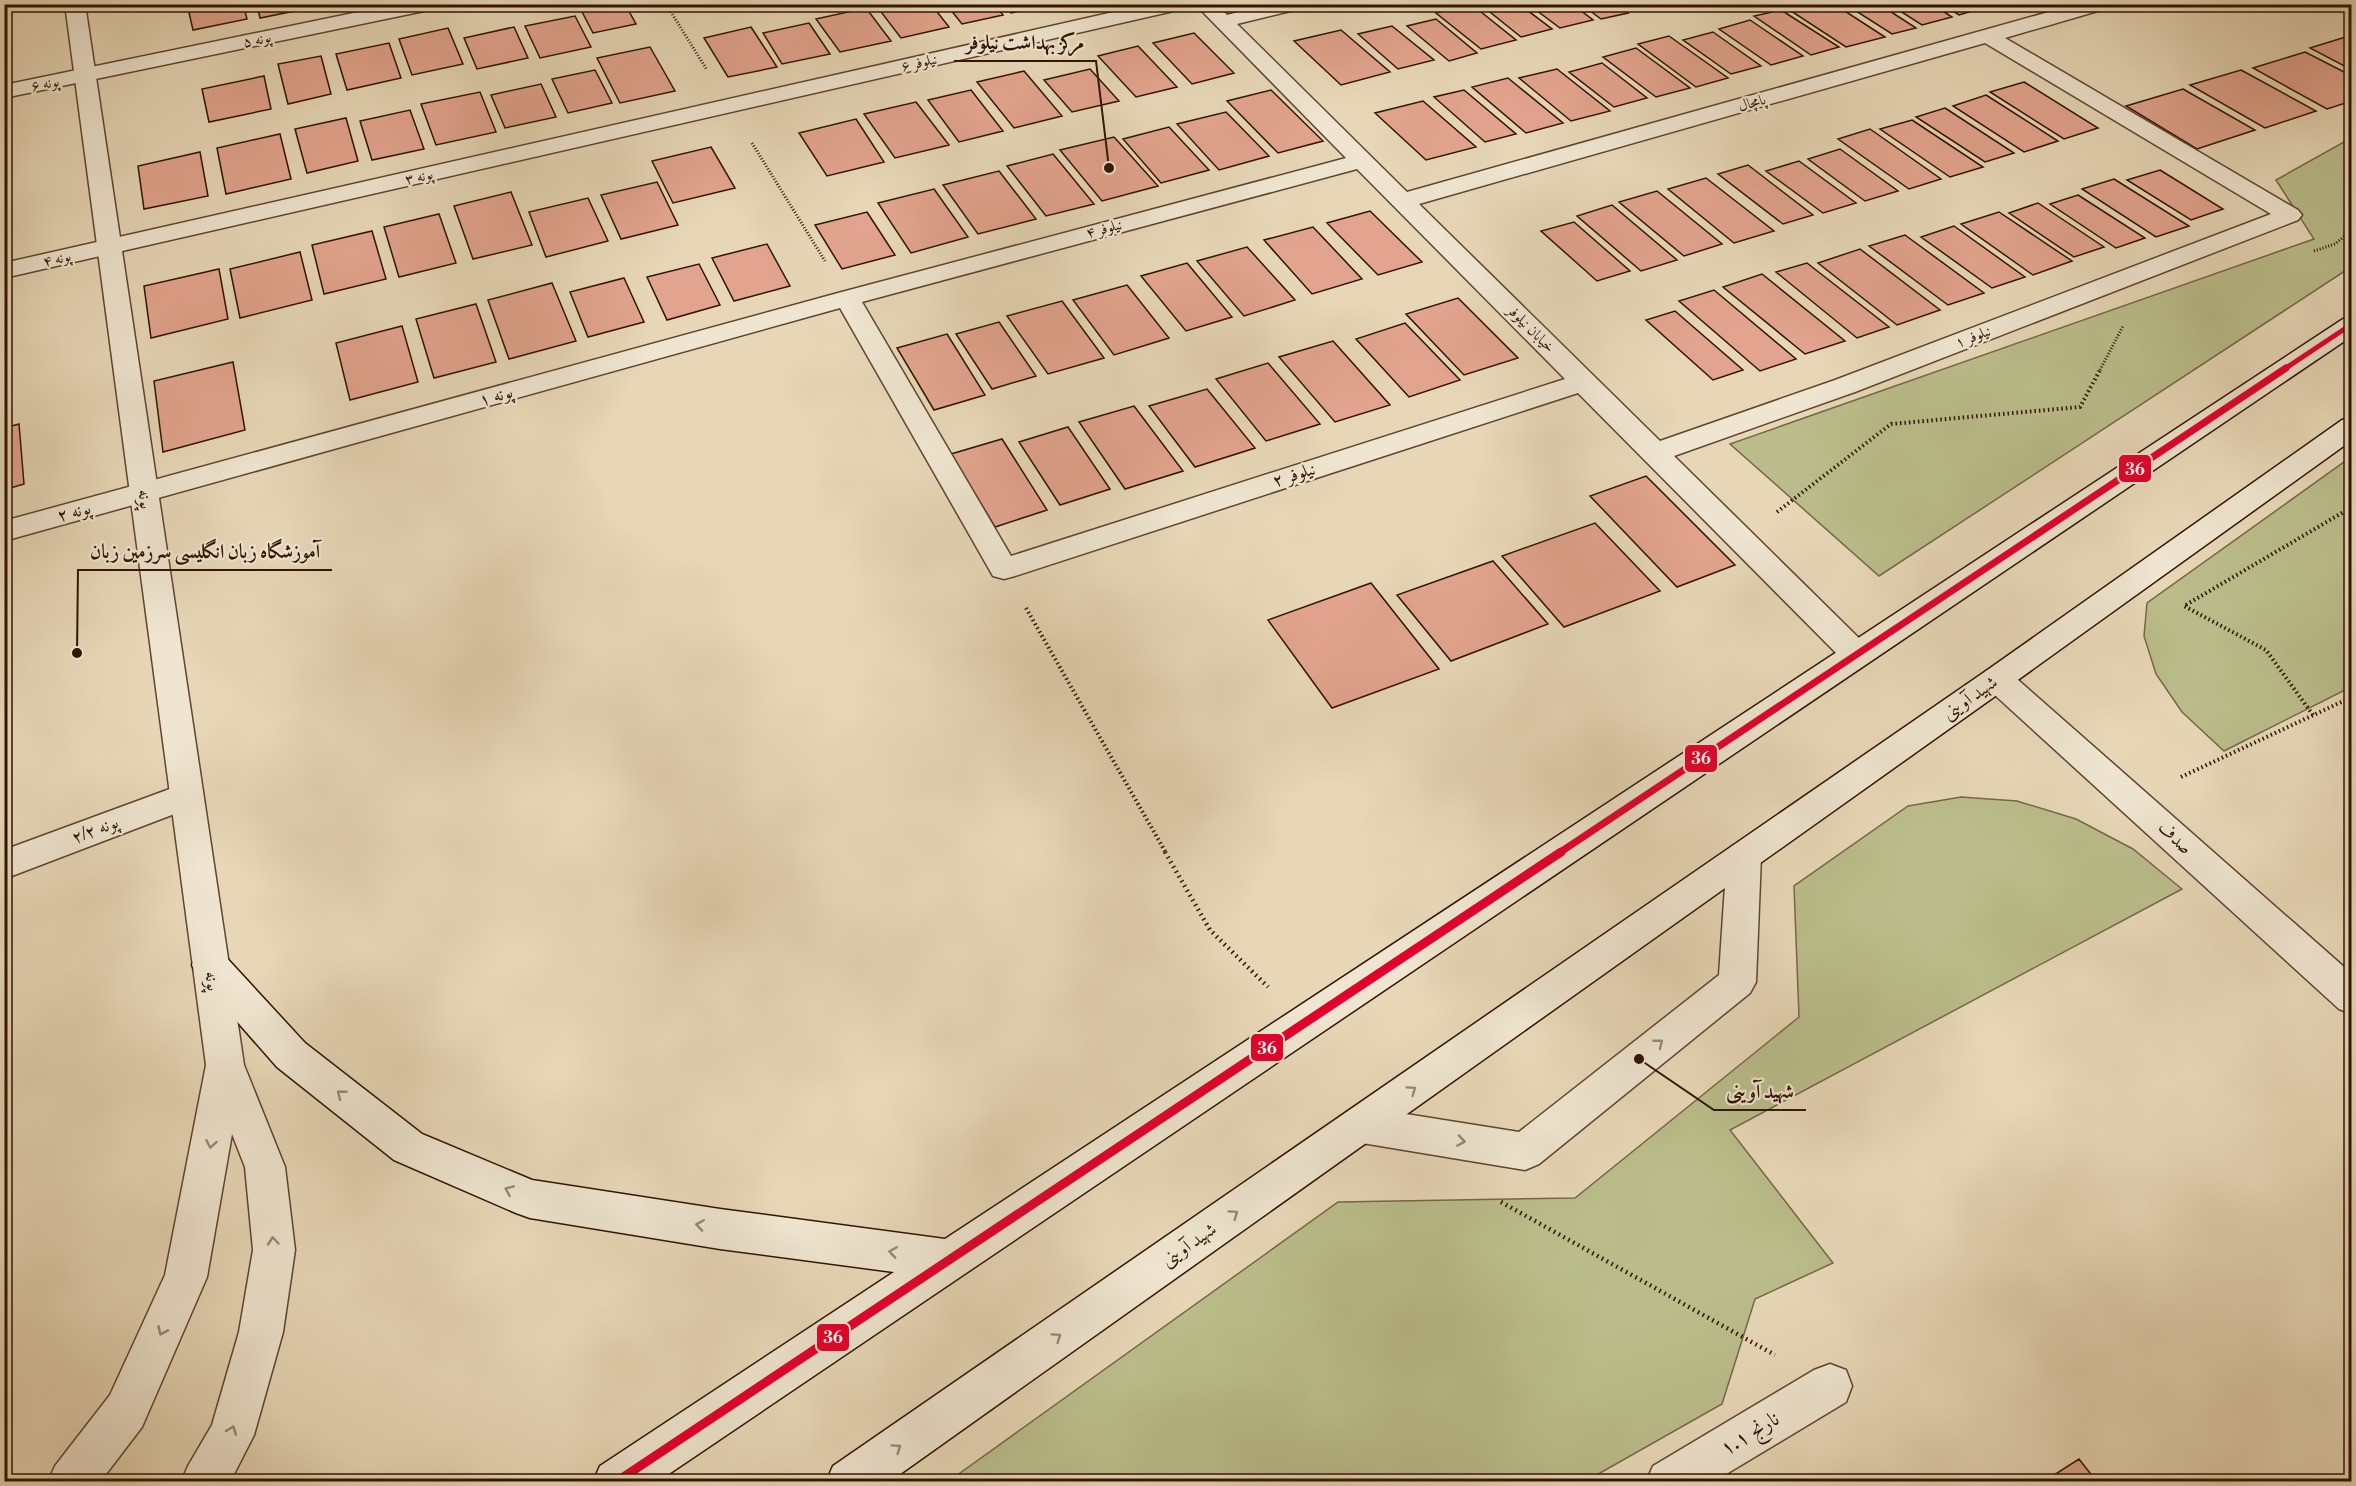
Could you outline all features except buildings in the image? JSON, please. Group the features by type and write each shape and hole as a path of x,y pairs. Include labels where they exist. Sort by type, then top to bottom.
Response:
{"street":[{"name":"پونه","path":"75,4 225,1065"},
{"name":"پونه ۵","path":"85,76 429,4"},
{"name":"نیلوفر ۶","path":"730,106 1178,4"},
{"path":"1213,13 1296,4"},
{"name":"پامچال","path":"1402,201 2100,4"},
{"name":"خیابان نیلوفر","path":"1213,13 1856,654"},
{"name":"نیلوفر ۱","path":"1654,453 1845,387 2290,215 1989,37"},
{"name":"پونه ۶","path":"4,92 85,76"},
{"name":"پونه ۳","path":"109,248 730,106"},
{"name":"نیلوفر ۴","path":"847,298 1361,160"},
{"name":"پونه ۴","path":"4,271 109,248"},
{"path":"847,298 1004,569"},
{"name":"پونه ۱","path":"144,494 847,298"},
{"path":"616,1482 2352,324"},
{"name":"نیلوفر ۲","path":"1004,569 1584,382"},
{"name":"شهید آوینی","path":"849,1482 1997,679 2352,426"},
{"name":"پونه ۲","path":"4,531 144,494"},
{"name":"صدف","path":"1997,679 2352,998"},
{"name":"پونه ۲/۲","path":"4,865 186,796"},
{"path":"1362,1125 1525,1151 1737,982 1744,856"},
{"path":"210,965 291,1055 408,1147 530,1199 720,1229 951,1260"},
{"path":"71,1482 126,1411 186,1277 225,1065"},
{"path":"204,1482 232,1435 261,1332 274,1250 265,1167 225,1065"},
{"name":"نارنج ۱.۱","path":"1669,1482 1830,1386"}],"path":[{"path":"666,4 847,298"},
{"path":"2336,244 2352,230"},
{"path":"2314,251 2336,244 2352,235"},
{"path":"1741,540 1892,424 2080,407 2123,326"},
{"path":"2313,715 2266,650 2184,606 2352,507"},
{"path":"1004,569 1210,930 1305,1023"},
{"path":"2132,800 2352,697"},
{"path":"1497,1200 1830,1386"}],"green space":[{"path":"2351,138 2351,267 1879,576 1730,444 2314,239 2276,180"},
{"path":"2351,457 2351,687 2224,751 2182,712 2156,674 2144,636 2147,603"},
{"path":"1961,797 2017,801 2076,819 2133,849 2182,889 1730,1130 1833,1263 1755,1299 1722,1404 1586,1481 949,1481 1338,1202 1575,1198 1799,1017 1794,886 1908,806"}],"transit line":[{"name":"36","path":"616,1482 2352,324"}],"place":[{"name":"مرکز بهداشت نیلوفر","path":"1109,168"},
{"name":"آموزشگاه زبان انگلیسی سرزمین زبان","path":"77,653"},
{"name":"شهید آوینی","path":"1639,1059"}]}
